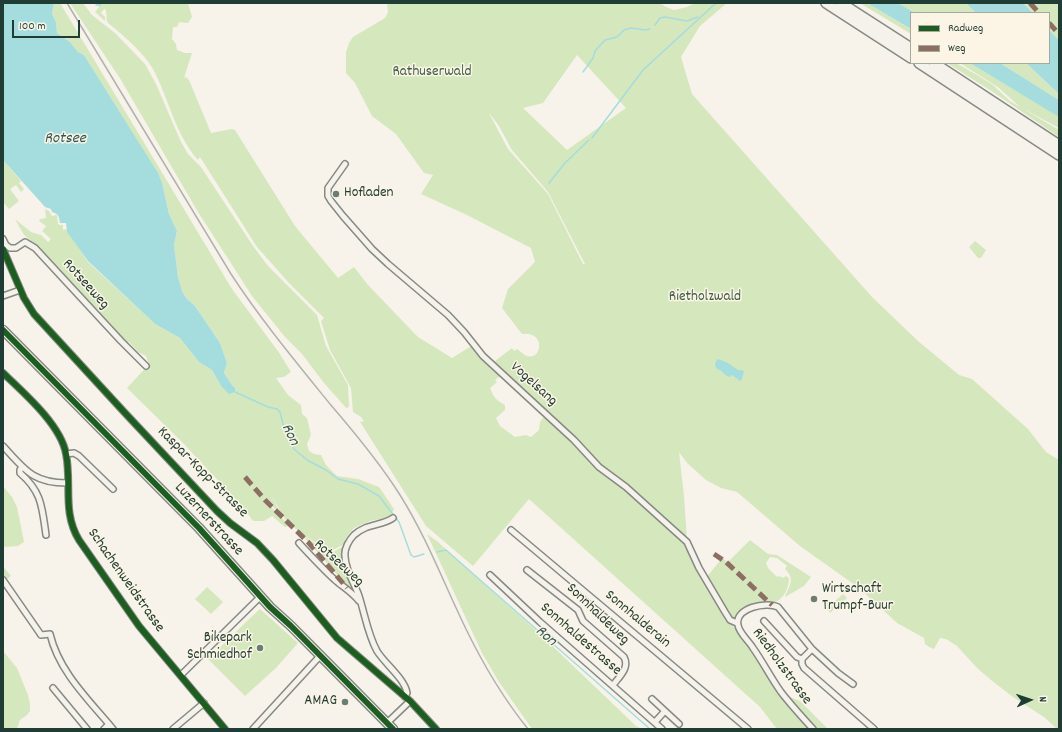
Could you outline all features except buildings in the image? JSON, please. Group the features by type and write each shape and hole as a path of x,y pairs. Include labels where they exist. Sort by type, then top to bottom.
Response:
{"highway":[{"path":"826,3 910,57"},
{"path":"841,3 910,47"},
{"path":"921,64 1059,155"},
{"path":"936,64 1059,145"}],"main road":[{"name":"Luzernerstrasse","path":"3,330 199,528 261,596 390,726"}],"street":[{"name":"Vogelsang","path":"345,164 328,188 328,196 334,206 372,249 448,315 483,356 564,430 600,467 626,487 687,542 725,612 730,620 737,623"},
{"name":"Rotseeweg","path":"3,239 6,245 10,248 16,248 25,242 35,248 146,366"},
{"name":"Kaspar-Kopp-Strasse","path":"3,249 27,305 56,340 217,511 230,523 257,543 273,560 337,638 410,701 436,729"},
{"path":"3,296 20,290"},
{"name":"Schachenweidstrasse","path":"3,373 34,404 61,438 66,454 68,506 77,537 139,626 226,729"},
{"path":"3,446 22,467 36,477 46,482 67,482"},
{"path":"66,454 74,453 79,456 113,490"},
{"path":"22,467 20,473 31,483 38,494 46,535"},
{"name":"Rotseeweg","path":"393,518 371,525 360,531 351,539 344,555 346,565 361,603 373,642 382,659 405,685 407,693 405,697"},
{"name":"Sonnhalderain","path":"511,530 748,729"},
{"name":"Rotseeweg","path":"299,543 318,564 337,582 347,588 361,603"},
{"name":"Sonnhaldeweg","path":"527,570 578,610 583,622 624,657 626,668 613,685"},
{"name":"Sonnhaldestrasse","path":"490,575 540,622 662,729"},
{"path":"3,580 41,635 50,634 55,652 67,673 113,729"},
{"path":"181,675 261,596"},
{"name":"Riedholzstrasse","path":"812,649 775,605 747,609 740,614 737,623 738,627 753,647 780,691 813,729"},
{"path":"764,621 797,657 802,659"},
{"path":"853,684 832,668 812,649 802,659 804,668 874,729"},
{"path":"253,729 320,656"},
{"path":"53,688 87,729"},
{"path":"652,699 679,724"},
{"path":"390,726 410,701"},
{"path":"173,729 204,703"},
{"path":"655,722 665,712"},
{"path":"104,729 109,724"}],"green space":[{"path":"54,3 60,3 232,289 280,354 291,372 284,377 276,378 288,395 301,405 302,414 307,418 311,435 307,444 309,451 314,454 321,455 326,465 337,476 358,479 379,487 394,509 390,517 370,521 354,528 345,539 346,541 343,545 330,551 300,533 285,519 271,495 281,515 272,506 272,508 290,526 285,527 272,516 264,521 253,521 243,507 182,442 127,388 149,364 146,356 138,352 129,342 125,344 36,245 24,235 15,219 31,232 41,235 48,242 51,239 42,231 46,226 39,221 40,219 46,218 45,209 49,211 52,216 57,215 58,224 63,225 63,230 66,229 88,262 155,324 180,338 199,362 212,370 221,386 235,388 224,373 227,363 220,343 195,306 186,298 182,291 178,277 174,245 177,231 169,214 162,183 158,174 84,55 78,52 70,42 57,33 56,22 52,14"},
{"path":"70,3 83,3 92,15 115,33 145,64 156,84 181,142 188,154 201,167 253,246 268,266 317,315 326,346 348,385 349,407 346,408 324,383 302,354 285,337 252,296 198,212 121,80"},
{"path":"96,3 188,3 192,17 188,23 179,22 177,27 173,27 172,39 176,44 177,50 185,53 192,53 184,78 186,77 189,80 211,133 232,129 235,130 295,226 338,278 354,267 368,285 418,337 452,358 473,345 503,374 495,380 497,382 490,388 499,402 505,405 505,410 496,418 500,426 515,437 526,435 531,437 539,430 540,422 546,414 624,487 683,539 730,623 744,637 780,693 800,701 828,729 777,729 760,707 529,499 473,566 426,526 360,422 364,421 353,412 351,388 330,350 321,321 324,318 289,283 257,247 200,157 198,160 190,150 178,128 159,80 153,69 133,44 108,23 105,9 101,13 105,17 105,21 95,12 99,7"},
{"name":"Rietholzwald","path":"387,3 660,3 674,10 687,7 695,3 727,3 700,26 681,57 692,94 872,297 918,341 959,375 972,379 1028,429 1046,452 1059,460 1059,729 991,680 977,668 957,646 946,639 940,638 934,649 929,647 925,644 924,638 897,623 859,588 800,546 737,492 721,488 706,480 687,463 679,452 687,540 610,475 496,365 495,361 512,348 514,351 517,349 525,355 531,357 538,352 539,342 536,337 530,334 522,334 502,308 508,289 535,262 531,248 467,215 421,194 433,175 424,173 396,134 372,116 355,83 346,73 346,52 353,37 385,18 388,12","holes":["577,55 626,108 567,150 523,108 543,103","490,114 499,126 512,150 548,192 585,264 583,264 548,194 508,149"]},
{"path":"860,3 867,3 910,28 910,33"},
{"path":"898,3 966,3 975,12 913,12"},
{"path":"1023,3 1059,3 1059,40 1050,31 1050,12 1032,12"},
{"path":"949,64 958,64 993,85 1010,101 1059,130 1059,137"},
{"path":"962,64 972,64 1052,112 1059,117 1059,128 1020,107 999,88"},
{"path":"1002,64 1027,64 1059,94 1059,100"},
{"path":"3,160 21,181 19,183 24,189 21,192 16,185 10,189 19,201 9,209 3,202"},
{"path":"975,241 986,250 981,258 978,258 969,247"},
{"path":"3,486 12,497 17,507 24,542 18,546 3,547"},
{"path":"427,534 438,542 543,637 636,726 642,729 532,729 499,682 482,653"},
{"path":"302,535 330,552 344,546 343,552 358,595 355,595"},
{"path":"750,540 768,554 777,555 811,577 804,586 785,597 791,583 790,576 785,569 787,566 777,558 770,557 766,563 768,568 777,577 779,576 783,578 786,576 789,578 785,592 781,598 775,602 747,607 741,611 735,620 732,620 706,578 722,558 728,562"},
{"path":"3,566 11,576 6,580 3,576"},
{"path":"207,587 223,602 211,614 195,599"},
{"path":"843,594 847,598 830,613 824,604 834,602"},
{"path":"260,609 298,643 276,668 245,696 208,659"},
{"path":"3,651 17,668 30,704 30,711 20,720 17,729 3,729"}],"water":[{"name":"Rotsee","path":"3,3 54,3 52,14 56,22 57,33 70,42 78,52 84,55 158,173 162,183 169,214 177,231 174,245 178,277 182,291 186,298 195,306 220,343 227,363 224,373 235,388 235,392 229,394 221,386 212,370 199,362 180,338 155,324 88,261 67,232 66,223 60,223 59,217 52,212 51,209 45,207 3,160"},
{"path":"867,3 898,3 913,12 910,12 910,28"},
{"path":"966,3 1023,3 1032,12 975,12"},
{"path":"1050,31 1059,40 1059,94 1027,64 1050,64"},
{"path":"972,64 1002,64 1059,100 1059,117"},
{"path":"718,359 728,363 738,370 744,371 742,379 740,381 732,375 730,377 717,369 715,365"}],"waterway":[{"path":"96,5 100,5 102,3"},
{"path":"592,138 643,70 716,3"},
{"path":"655,25 660,18 665,17 687,21 698,17"},
{"path":"583,72 593,58 595,51 605,40 617,37 624,30 631,28 645,30 650,29"},
{"path":"549,183 565,163 589,140"},
{"name":"Ron","path":"235,392 268,407 277,409 280,412 284,428 294,449 307,460 326,470 338,479 358,484 379,496 399,522 411,555 414,557 424,554"},
{"name":"Ron","path":"437,552 446,550 650,729"}],"railway":[{"path":"67,3 242,291 292,357 367,448 400,495 427,544 479,655 502,693 528,729"}],"marked path":[{"path":"1030,3 1038,12"},
{"path":"1050,24 1059,34"},
{"path":"245,477 266,501 308,542 347,588"},
{"path":"714,554 726,562 772,605"}],"cycle path":[{"path":"3,249 24,298 34,314 217,511 230,523 257,543 273,560 337,638 410,701 436,729"},
{"path":"3,330 199,528 270,607 291,626 393,729"},
{"path":"3,373 40,410 57,432 63,443 68,465 69,508 74,529 79,540 139,626 225,729"}],"place":[{"name":"Hofladen","path":"336,194"},
{"name":"Wirtschaft Trumpf-Buur","path":"814,599"},
{"name":"Bikepark Schmiedhof","path":"260,648"},
{"name":"AMAG","path":"345,702"}],"park label":[{"name":"Rathuserwald","path":"432,73"}]}
